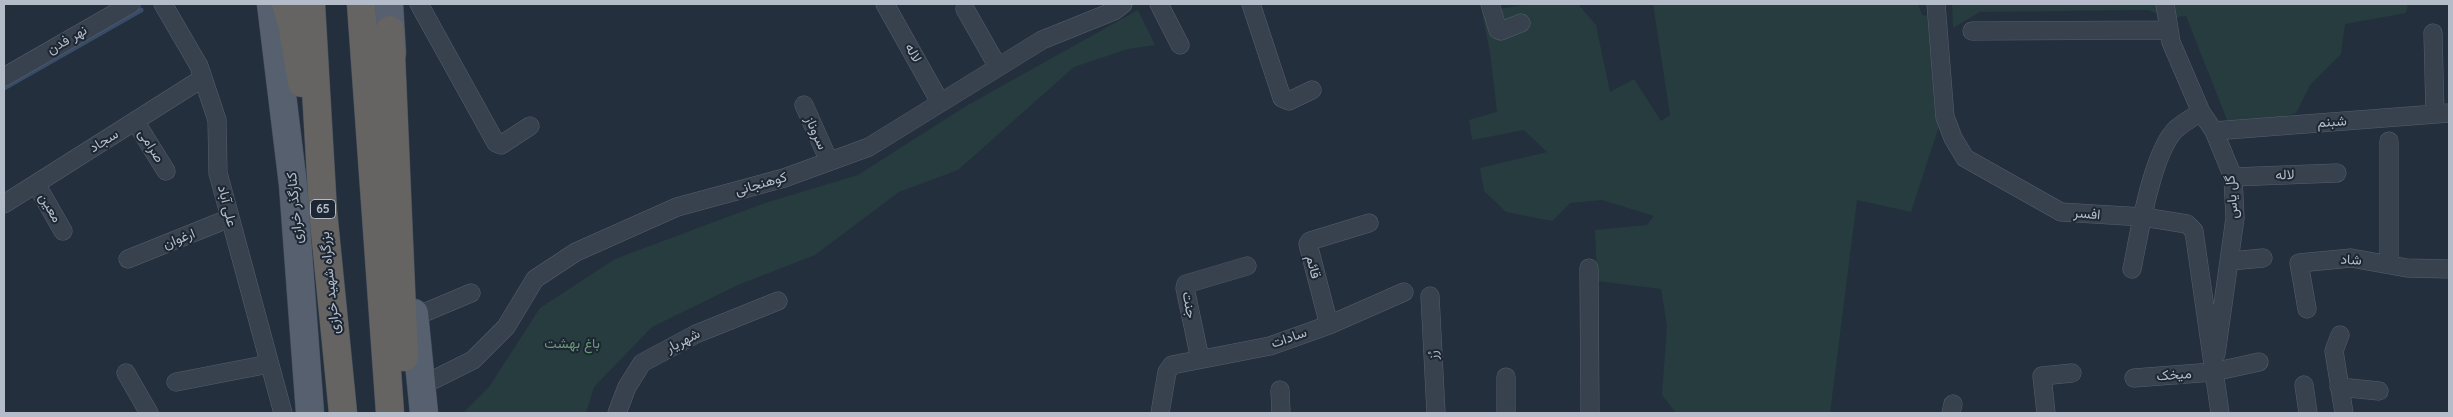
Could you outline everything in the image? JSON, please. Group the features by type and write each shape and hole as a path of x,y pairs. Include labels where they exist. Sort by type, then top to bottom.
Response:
{"highway":[{"path":"286,4 292,23 323,211"},
{"name":"بزرگراه شهید خرازی","path":"311,4 323,211 343,413"},
{"path":"361,4 390,413"},
{"path":"390,17 407,413"}],"main road":[{"name":"کنارگذر خرازی","path":"271,4 293,185 310,413"},
{"path":"390,17 414,317 424,413"}],"street":[{"name":"نهر فدن","path":"4,77 131,4"},
{"name":"علی آباد","path":"163,4 199,66 217,120 218,173 283,413"},
{"path":"419,4 496,142 501,144 530,126"},
{"name":"لاله","path":"885,4 940,102"},
{"name":"کوهنجانی","path":"421,386 473,360 506,327 535,279 576,252 677,207 784,178 869,147 1042,40 1114,11 1123,4"},
{"path":"1159,4 1180,45"},
{"path":"1251,4 1282,98 1290,101 1312,90"},
{"path":"1490,4 1498,30 1501,31 1521,23"},
{"name":"افسر","path":"1936,4 1945,117 1953,138 1965,158 2061,212 2143,217 2187,224 2194,231 2220,413"},
{"name":"گل یاس","path":"2164,4 2171,42 2201,112 2214,131 2233,177 2235,218 2214,372"},
{"path":"965,9 998,67"},
{"path":"1972,31 2169,30"},
{"path":"2433,33 2442,114"},
{"name":"سجاد","path":"4,204 203,78"},
{"name":"سروناز","path":"804,105 829,161"},
{"path":"2132,269 2151,181 2166,143 2175,130 2201,112"},
{"name":"شبنم","path":"2214,131 2442,114"},
{"name":"صرامی","path":"135,121 166,170"},
{"path":"2389,141 2389,264"},
{"name":"لاله","path":"2233,177 2337,173"},
{"name":"معین","path":"36,184 63,231"},
{"name":"ارغوان","path":"128,260 230,218"},
{"name":"قائم","path":"1329,325 1308,244 1310,241 1369,223"},
{"path":"2230,261 2263,258"},
{"name":"شاد","path":"2307,309 2299,263 2351,258 2407,268 2449,269"},
{"name":"جنت","path":"1200,359 1185,288 1186,284 1247,266"},
{"path":"1589,268 1590,413"},
{"name":"سادات","path":"1160,413 1169,366 1270,346 1329,325 1404,292"},
{"path":"414,317 471,293"},
{"name":"رُز","path":"1430,296 1436,413"},
{"name":"شهریار","path":"617,413 627,387 642,363 696,334 778,301"},
{"path":"2340,335 2334,351 2344,413"},
{"name":"میخک","path":"2134,378 2214,372 2259,362"},
{"path":"176,382 269,364"},
{"path":"126,373 149,413"},
{"path":"2046,413 2042,376 2072,373"},
{"path":"1506,378 1506,413"},
{"path":"2304,385 2308,413"},
{"path":"2340,387 2379,391"},
{"path":"1280,390 1281,413"}],"green space":[{"path":"1528,4 1578,4 1596,25 1610,92 1634,79 1661,121 1670,115 1653,4 1918,4 1922,15 1930,16 1940,123 1911,212 1857,200 1830,413 1676,413 1662,395 1667,326 1661,289 1597,281 1595,230 1647,225 1654,216 1602,200 1570,203 1552,221 1506,212 1484,191 1480,168 1547,152 1524,130 1472,140 1469,120 1497,112 1490,52 1482,12"},
{"path":"1952,4 2408,4 2406,13 2345,24 2341,54 2310,85 2296,113 2231,130 2186,16 2167,18 2148,10 1980,12 1953,28"},
{"name":"باغ بهشت","path":"1138,10 1155,45 1128,49 1074,67 958,170 899,192 815,255 738,285 652,327 594,387 586,413 463,413 489,387 540,308 615,259 765,203 858,175 966,106"}],"waterway":[{"path":"4,88 141,10"}]}
